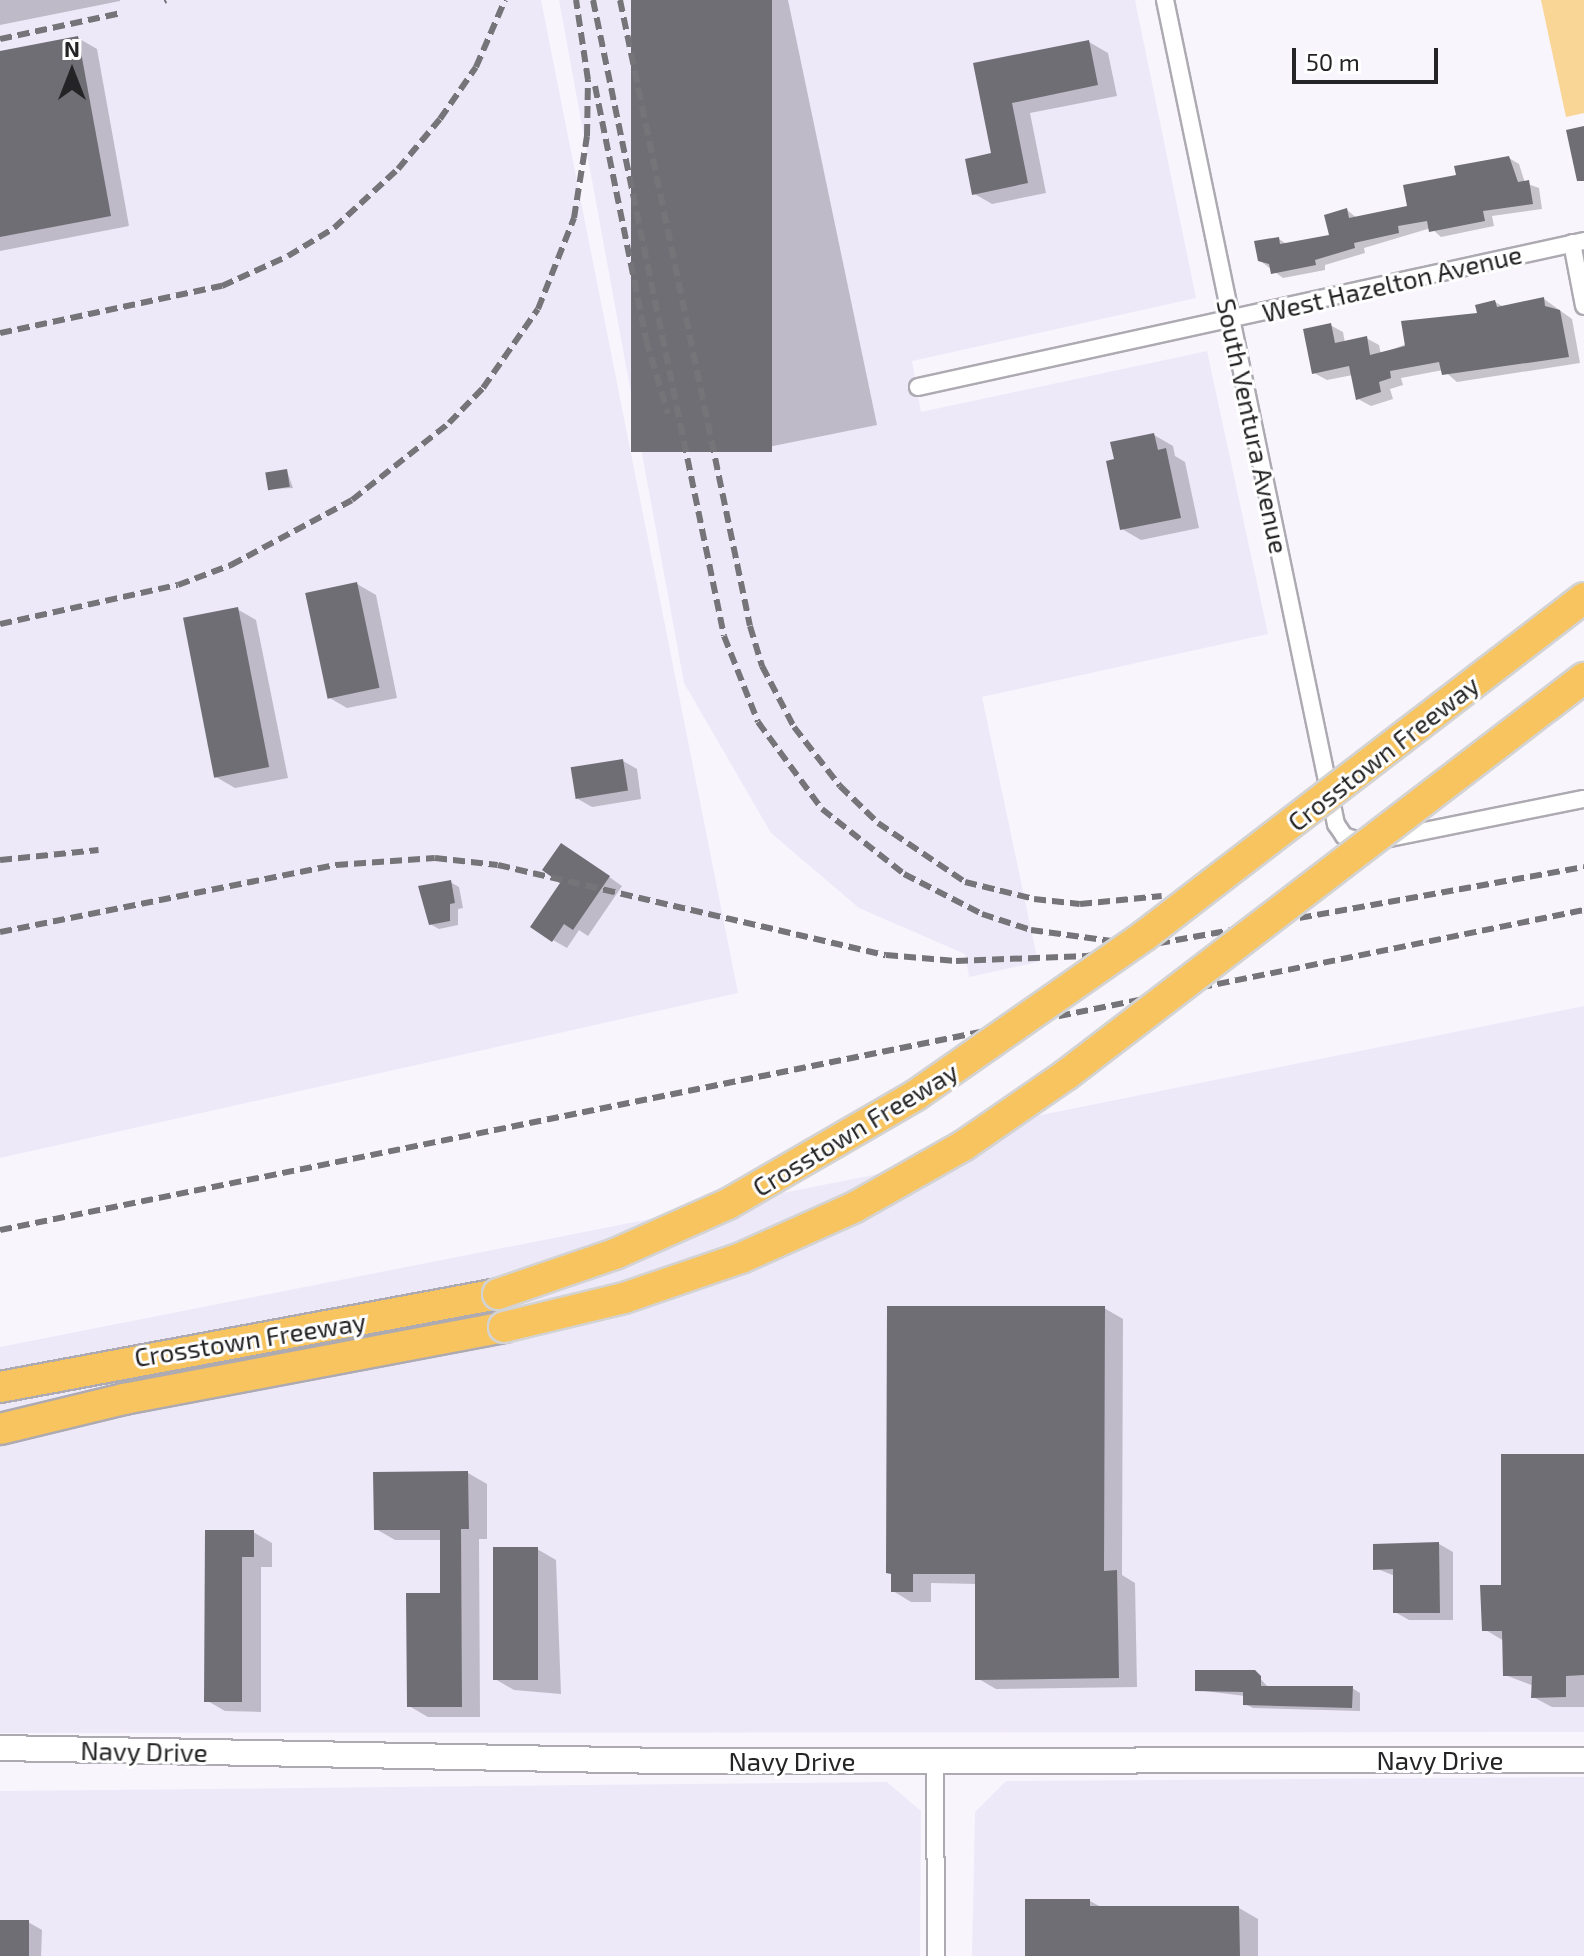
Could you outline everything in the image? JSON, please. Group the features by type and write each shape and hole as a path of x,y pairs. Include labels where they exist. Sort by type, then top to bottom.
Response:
{"highway":[{"name":"Crosstown Freeway","path":"0,1387 498,1294 615,1254 728,1204 929,1087 1144,936 1584,598"},
{"name":"Crosstown Freeway","path":"0,1429 124,1399 504,1327 624,1298 741,1258 855,1207 963,1146 1066,1075 1584,678"}],"street":[{"name":"South Ventura Avenue","path":"1165,0 1334,816 1344,836 1357,842 1584,799"},
{"name":"West Hazelton Avenue","path":"918,387 1578,242"},
{"path":"1578,242 1584,306"},
{"name":"Navy Drive","path":"0,1748 667,1761 1584,1760"},
{"path":"935,1761 936,1956"}],"shaded area":[{"path":"0,0 541,0 738,993 0,1158"},
{"path":"559,0 1135,0 1196,298 912,361 921,412 1207,351 1268,634 982,697 1038,962 969,977 965,954 859,908 771,833 684,683"},
{"path":"1541,0 1584,0 1584,113 1566,117"},
{"path":"1584,1006 1584,1732 0,1733 0,1347 975,1155 971,1129"},
{"path":"1584,1777 1584,1956 972,1956 975,1812 1006,1781"},
{"path":"887,1782 921,1811 920,1956 0,1956 0,1791"}],"building":[{"path":"631,0 772,0 772,452 631,452"},
{"path":"78,36 111,216 0,237 0,51"},
{"path":"1089,40 1098,85 1012,103 1028,183 972,195 965,159 991,153 973,63"},
{"path":"1584,126 1584,181 1577,181 1566,130"},
{"path":"1509,156 1518,182 1529,180 1533,204 1483,211 1485,221 1429,232 1427,221 1398,226 1399,233 1354,243 1355,248 1315,260 1316,265 1271,274 1269,264 1258,261 1254,241 1279,237 1280,244 1329,235 1324,215 1347,208 1349,218 1407,206 1403,185 1456,175 1454,166"},
{"path":"1544,297 1545,306 1560,310 1569,357 1442,375 1439,362 1390,371 1391,378 1379,382 1381,392 1356,400 1349,366 1312,374 1303,329 1331,323 1335,343 1367,336 1370,355 1405,346 1401,321 1477,313 1475,305 1495,300 1497,307"},
{"path":"1154,433 1158,450 1166,448 1181,518 1120,530 1106,461 1114,459 1110,442"},
{"path":"287,469 290,487 268,490 265,472"},
{"path":"357,582 379,688 328,699 305,593"},
{"path":"238,607 269,767 214,778 183,618"},
{"path":"623,759 628,791 576,799 571,767"},
{"path":"561,843 610,876 573,930 564,924 552,942 530,927 560,883 542,870"},
{"path":"451,880 455,903 450,904 450,921 429,925 418,886"},
{"path":"887,1306 1105,1306 1104,1571 1117,1570 1119,1678 975,1680 975,1574 913,1574 913,1592 891,1592 891,1574 886,1573"},
{"path":"1501,1454 1584,1454 1584,1675 1566,1676 1566,1697 1531,1698 1532,1676 1503,1676 1502,1631 1482,1631 1480,1585 1501,1585"},
{"path":"468,1471 469,1529 461,1529 462,1707 407,1707 406,1593 440,1593 440,1530 374,1530 373,1472"},
{"path":"205,1530 254,1530 254,1557 242,1557 242,1702 204,1702"},
{"path":"1439,1542 1440,1613 1393,1613 1393,1569 1373,1570 1373,1544"},
{"path":"493,1547 538,1547 538,1680 493,1680"},
{"path":"1195,1670 1255,1670 1261,1676 1261,1686 1353,1686 1352,1708 1243,1705 1243,1692 1195,1691"},
{"path":"1025,1899 1090,1899 1090,1906 1239,1906 1240,1956 1025,1956"},
{"path":"0,1920 29,1920 29,1956 0,1956"}],"railway":[{"path":"0,333 222,286 288,256 334,228 398,169 440,119 476,67 505,0"},
{"path":"0,624 178,585 231,565 352,500 449,423 483,388 538,309 574,218 587,136 588,80 576,0"},
{"path":"593,0 724,636 758,722 822,809 904,874 982,914 1031,930 1126,943"},
{"path":"620,0 750,626 762,666 794,727 840,786 878,823 965,882 1034,899 1080,904 1162,896"},
{"path":"0,39 121,13"},
{"path":"595,86 646,340 668,414"},
{"path":"0,860 98,850"},
{"path":"0,932 336,865 435,858 498,865 886,955 956,961 1087,956 1584,867"},
{"path":"0,1230 1584,910"}]}
